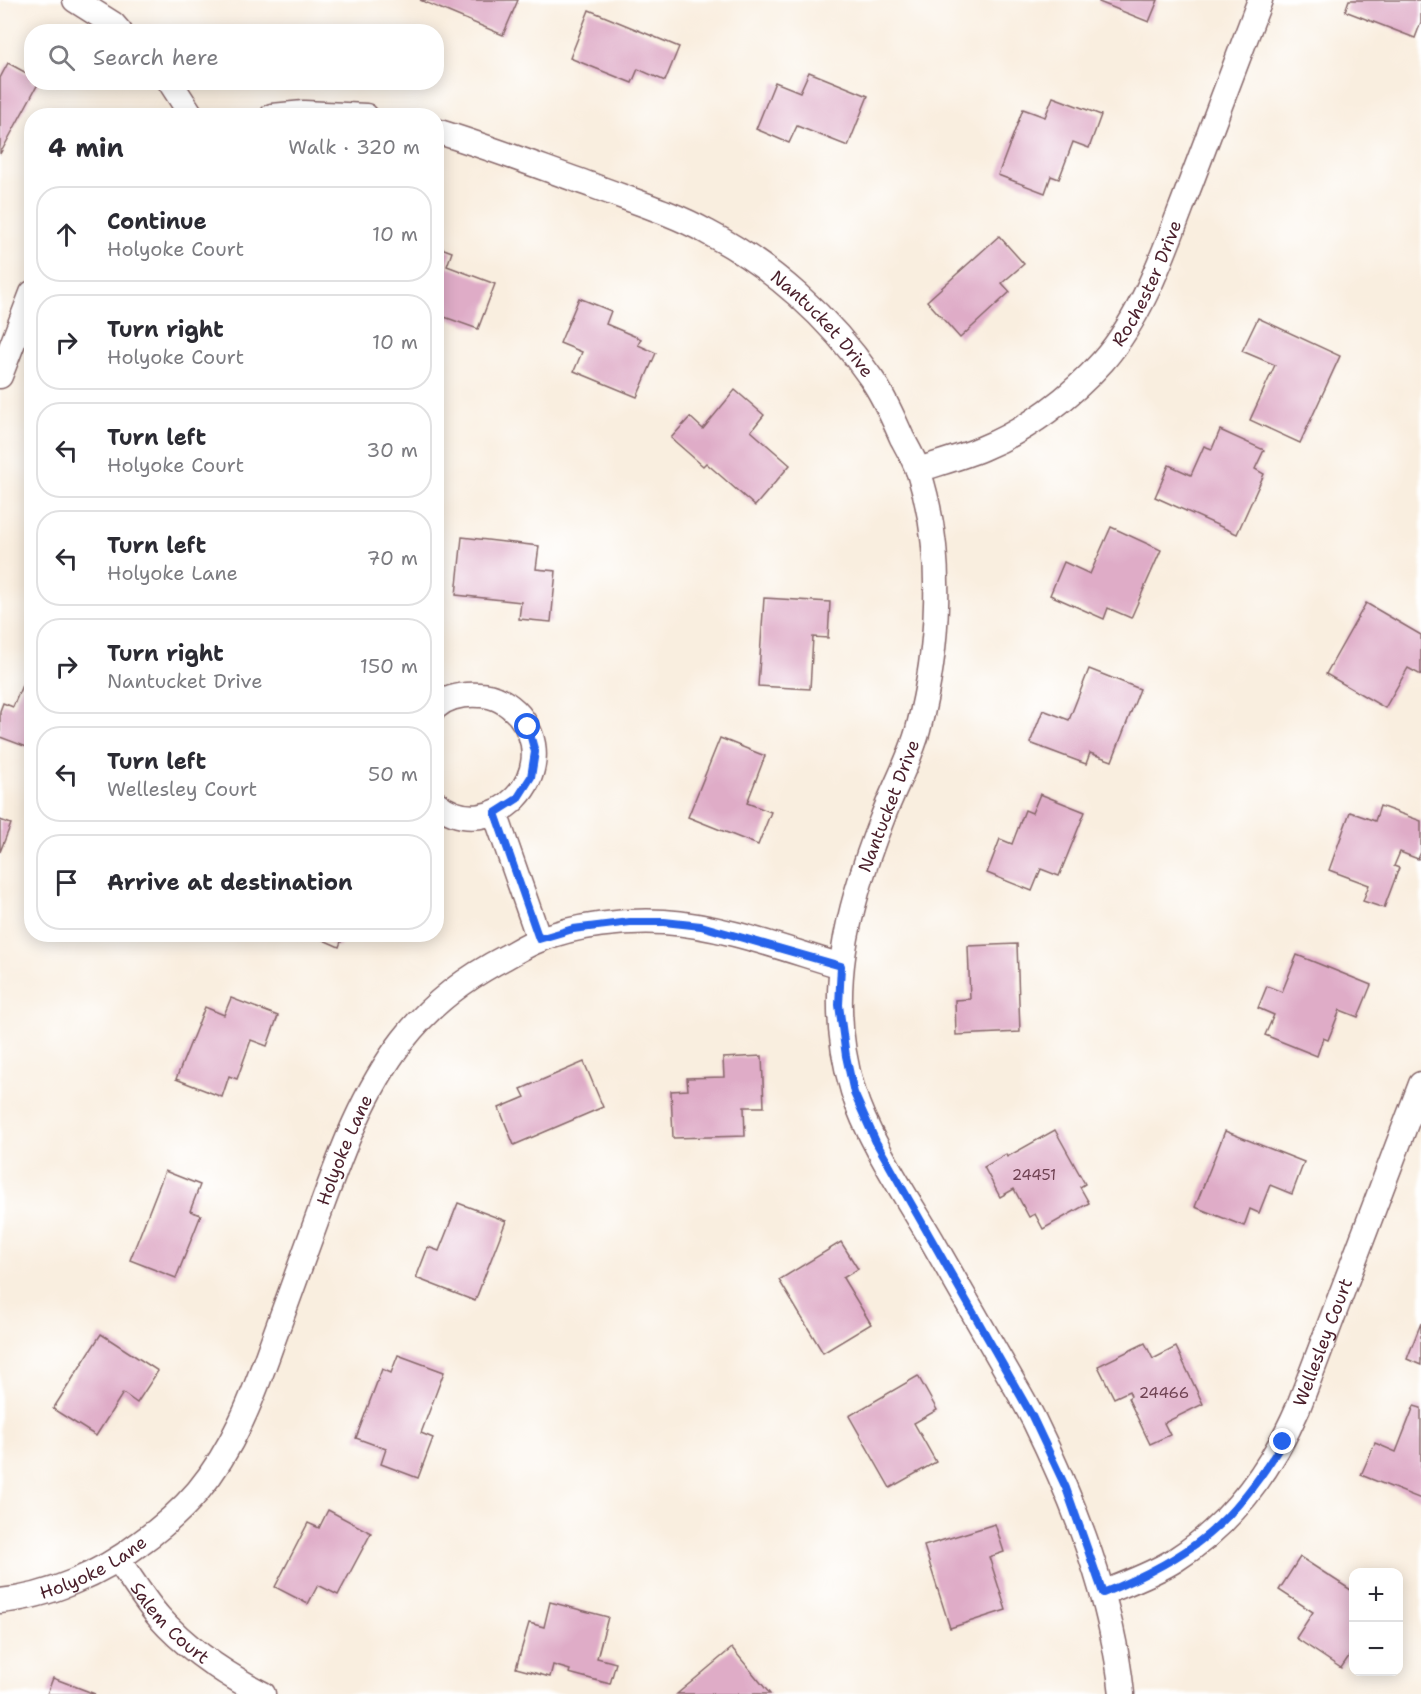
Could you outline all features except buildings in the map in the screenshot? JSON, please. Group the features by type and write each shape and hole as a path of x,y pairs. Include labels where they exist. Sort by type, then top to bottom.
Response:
{"street":[{"path":"75,0 113,24"},
{"name":"Rochester Drive","path":"918,470 984,448 1015,431 1055,405 1104,360 1130,321 1158,267 1260,0"},
{"path":"175,90 187,108"},
{"name":"Nantucket Drive","path":"444,133 665,212 707,231 742,253 778,279 820,315 850,350 874,382 918,470 930,520 936,579 934,647 918,733 881,820 858,886 846,934 841,966 839,1005 846,1056 854,1093 876,1142 1032,1416 1066,1488 1103,1593 1122,1694"},
{"path":"0,376 24,314"},
{"path":"444,702 464,694 489,695 512,707 528,727 535,752 531,777 517,799 495,813 470,817 444,809"},
{"path":"495,813 539,939"},
{"name":"Holyoke Lane","path":"0,1601 44,1591 70,1582 118,1560 173,1516 198,1491 222,1457 252,1398 334,1171 361,1107 382,1070 405,1037 444,997 484,969 539,939 573,929 630,922 664,922 701,926 841,966"},
{"name":"Wellesley Court","path":"1103,1593 1137,1580 1173,1561 1202,1541 1234,1510 1267,1469 1283,1442 1298,1408 1421,1084"},
{"name":"Salem Court","path":"118,1560 159,1617 194,1651 230,1677 263,1694"}],"route":[{"path":"528,727 535,752 531,777 517,799 495,813 539,939 573,929 630,922 664,922 701,926 841,966 839,1005 854,1093 876,1142 1032,1416 1066,1488 1103,1593 1137,1580 1173,1561 1202,1541 1227,1519 1249,1493 1283,1442"}]}
